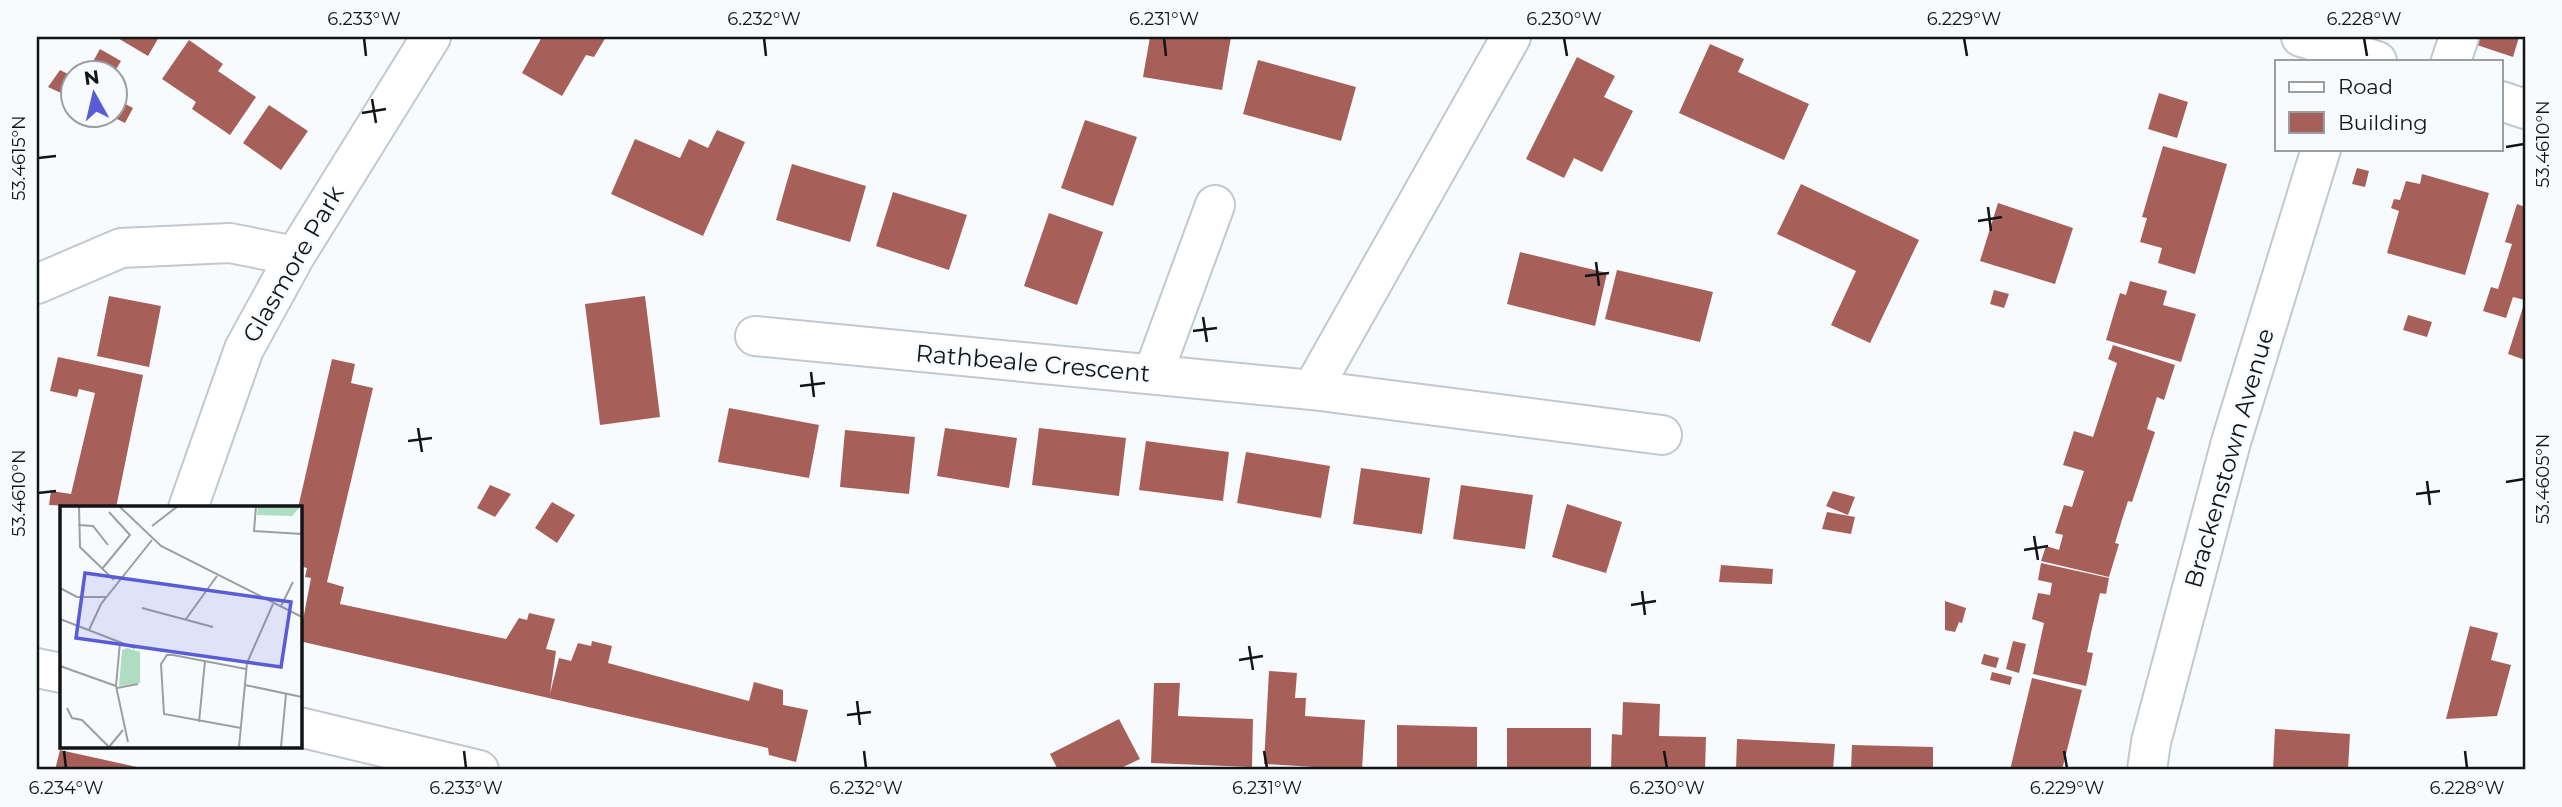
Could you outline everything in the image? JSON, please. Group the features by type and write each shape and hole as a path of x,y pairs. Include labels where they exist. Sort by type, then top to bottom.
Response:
{"street":[{"name":"Glasmore Park","path":"189,506 244,349 295,256 432,37"},
{"path":"1312,390 1511,37"},
{"path":"2301,37 2359,59"},
{"path":"2451,60 2459,37"},
{"path":"2502,101 2525,109"},
{"name":"Brackenstown Avenue","path":"2147,770 2151,742 2231,442 2321,150"},
{"path":"1153,374 1215,205"},
{"path":"37,284 121,248 230,243 295,256"},
{"name":"Rathbeale Crescent","path":"755,336 1312,390 1662,435"},
{"path":"37,668 60,673"},
{"path":"301,727 479,770"}],"building":[{"path":"116,37 159,37 148,56"},
{"path":"542,37 606,37 594,57 586,55 562,96 522,73"},
{"path":"1150,37 1231,37 1222,90 1143,77"},
{"path":"2480,37 2519,37 2513,57 2477,45"},
{"path":"189,40 223,64 218,71 256,97 230,135 192,109 196,102 162,79"},
{"path":"1710,44 1744,59 1738,72 1809,104 1784,160 1679,113"},
{"path":"100,49 119,60 94,60"},
{"path":"1577,57 1615,76 1604,97 1633,111 1602,172 1574,158 1564,178 1526,159"},
{"path":"1258,60 1356,87 1341,141 1243,114"},
{"path":"60,70 60,93 48,87"},
{"path":"2159,93 2188,102 2177,138 2148,129"},
{"path":"269,105 308,131 281,170 243,143"},
{"path":"1085,120 1137,137 1113,206 1061,188"},
{"path":"717,130 745,142 703,236 611,194 635,139 680,158 689,139 708,148"},
{"path":"2163,146 2227,164 2195,274 2158,263 2162,248 2140,242 2147,218 2142,217"},
{"path":"792,164 866,186 850,242 776,220"},
{"path":"2357,168 2369,171 2365,187 2352,184"},
{"path":"2422,174 2489,193 2465,275 2387,253 2399,211 2391,208 2394,199 2400,200 2406,181 2420,184"},
{"path":"1801,184 1919,240 1870,343 1831,325 1856,271 1777,234"},
{"path":"893,192 967,215 949,270 876,246"},
{"path":"1998,203 2073,228 2055,284 1980,261"},
{"path":"2517,204 2525,207 2525,300 2513,297 2506,318 2483,311 2491,287 2498,289 2512,244 2505,242"},
{"path":"1049,213 1103,232 1077,305 1024,286"},
{"path":"1520,252 1607,273 1595,326 1507,304"},
{"path":"1617,270 1713,292 1700,342 1605,319"},
{"path":"2130,281 2167,291 2163,305 2196,314 2181,362 2106,340 2120,293 2126,295"},
{"path":"1994,290 2009,294 2004,308 1990,304"},
{"path":"109,296 161,306 149,367 97,356"},
{"path":"645,296 660,417 600,425 585,304"},
{"path":"2525,301 2525,360 2508,354"},
{"path":"2408,315 2432,322 2427,337 2403,330"},
{"path":"2113,345 2175,365 2164,400 2157,397 2147,429 2155,432 2132,502 2128,501 2121,523 2115,543 2119,544 2109,577 2041,561 2046,546 2059,550 2063,535 2055,533 2064,505 2072,507 2084,471 2063,465 2074,431 2093,437 2117,363 2108,359"},
{"path":"58,357 143,375 116,506 49,505 51,491 71,494 95,393 79,389 77,397 50,391"},
{"path":"332,359 355,364 351,383 373,388 327,582 344,587 340,604 506,639 519,618 527,620 529,613 555,619 546,649 556,651 550,694 559,658 571,661 578,643 591,646 592,641 612,646 608,663 749,701 754,682 783,690 783,705 808,710 796,762 769,755 768,748 301,641 311,578 305,577 307,568 301,566 301,506 298,506"},
{"path":"729,408 819,425 809,478 718,462"},
{"path":"945,428 1017,438 1009,488 937,476"},
{"path":"1039,428 1126,438 1119,496 1032,485"},
{"path":"845,430 915,437 909,494 840,487"},
{"path":"1146,441 1229,452 1223,501 1139,490"},
{"path":"1246,452 1330,466 1321,518 1237,503"},
{"path":"1361,468 1430,478 1422,534 1353,524"},
{"path":"490,485 511,494 495,517 477,508"},
{"path":"1461,485 1533,495 1525,549 1453,539"},
{"path":"1833,491 1855,497 1848,515 1826,506"},
{"path":"552,502 575,515 557,543 535,528"},
{"path":"1567,504 1622,522 1606,573 1552,557"},
{"path":"1827,512 1855,517 1851,534 1822,529"},
{"path":"2041,563 2109,578 2106,594 2100,593 2091,633 2087,652 2093,653 2086,686 2033,674 2044,623 2032,619 2038,593 2050,595 2052,583 2038,580"},
{"path":"1721,565 1773,569 1772,584 1719,582"},
{"path":"1945,601 1966,608 1962,623 1959,622 1955,632 1945,630"},
{"path":"2470,626 2498,633 2491,660 2511,665 2497,716 2446,719"},
{"path":"2013,641 2026,644 2019,673 2006,669"},
{"path":"1984,654 1999,658 1996,668 1981,664"},
{"path":"1269,671 1297,673 1295,698 1306,698 1305,716 1365,720 1362,770 1264,764"},
{"path":"1992,672 2012,677 2010,685 1990,680"},
{"path":"2032,678 2082,690 2062,770 2010,770"},
{"path":"1154,683 1180,683 1178,716 1253,719 1252,767 1151,763"},
{"path":"1623,702 1660,704 1659,736 1706,737 1705,770 1611,770 1612,734 1622,735"},
{"path":"1119,719 1140,759 1117,770 1058,770 1050,754"},
{"path":"1397,725 1477,727 1477,770 1397,770"},
{"path":"1507,728 1591,728 1591,770 1507,770"},
{"path":"2275,729 2350,734 2348,770 2273,770"},
{"path":"1737,739 1835,744 1833,770 1736,770"},
{"path":"1852,745 1933,747 1933,770 1851,770"},
{"path":"60,750 146,769 146,770 55,770"}]}
